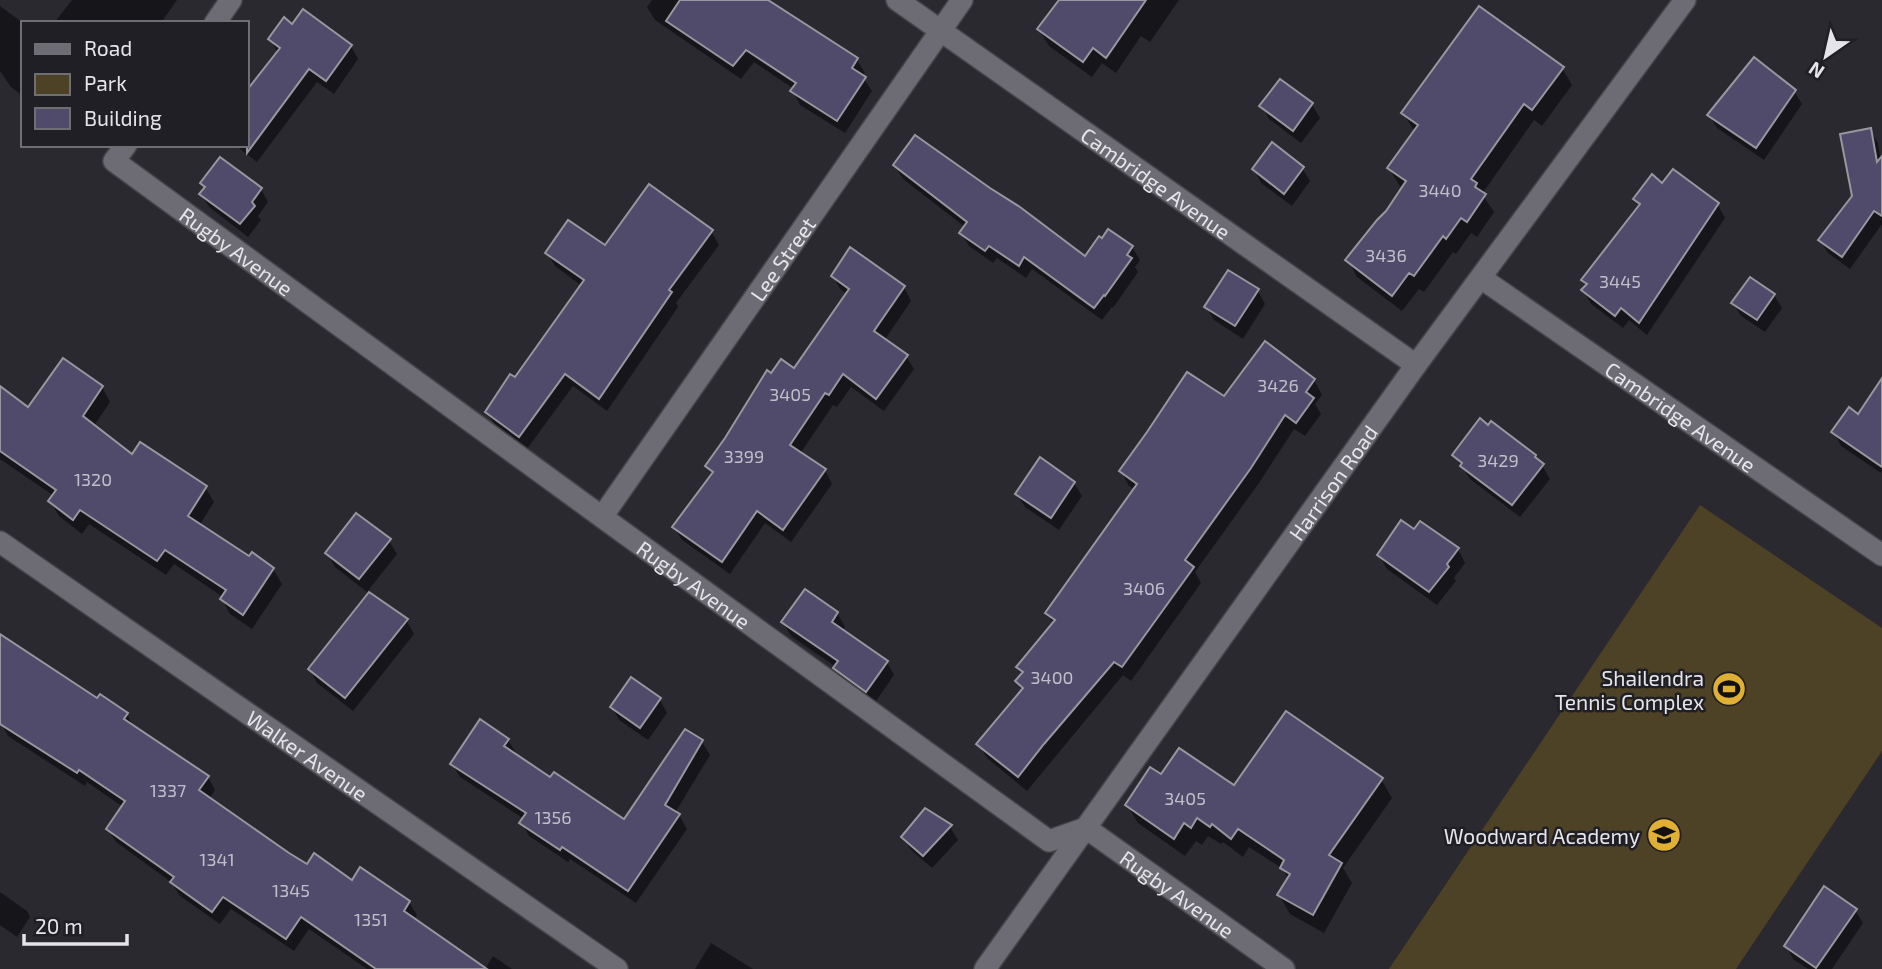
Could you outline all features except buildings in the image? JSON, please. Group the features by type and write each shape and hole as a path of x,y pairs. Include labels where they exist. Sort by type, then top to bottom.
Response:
{"street":[{"path":"216,21 231,0"},
{"name":"Cambridge Avenue","path":"897,0 1416,365"},
{"name":"Lee Street","path":"602,517 962,0"},
{"name":"Harrison Road","path":"985,969 1416,365 1685,0"},
{"name":"Rugby Avenue","path":"120,153 602,517 1049,841 1086,828 1284,969"},
{"name":"Cambridge Avenue","path":"1481,278 1882,555"},
{"name":"Walker Avenue","path":"0,542 617,969"}],"green space":[{"name":"Shailendra Tennis Complex","path":"1700,505 1882,628 1882,751 1736,969 1389,969"}],"place":[{"name":"Shailendra Tennis Complex","path":"1729,689"},
{"name":"Woodward Academy","path":"1664,835"}]}
